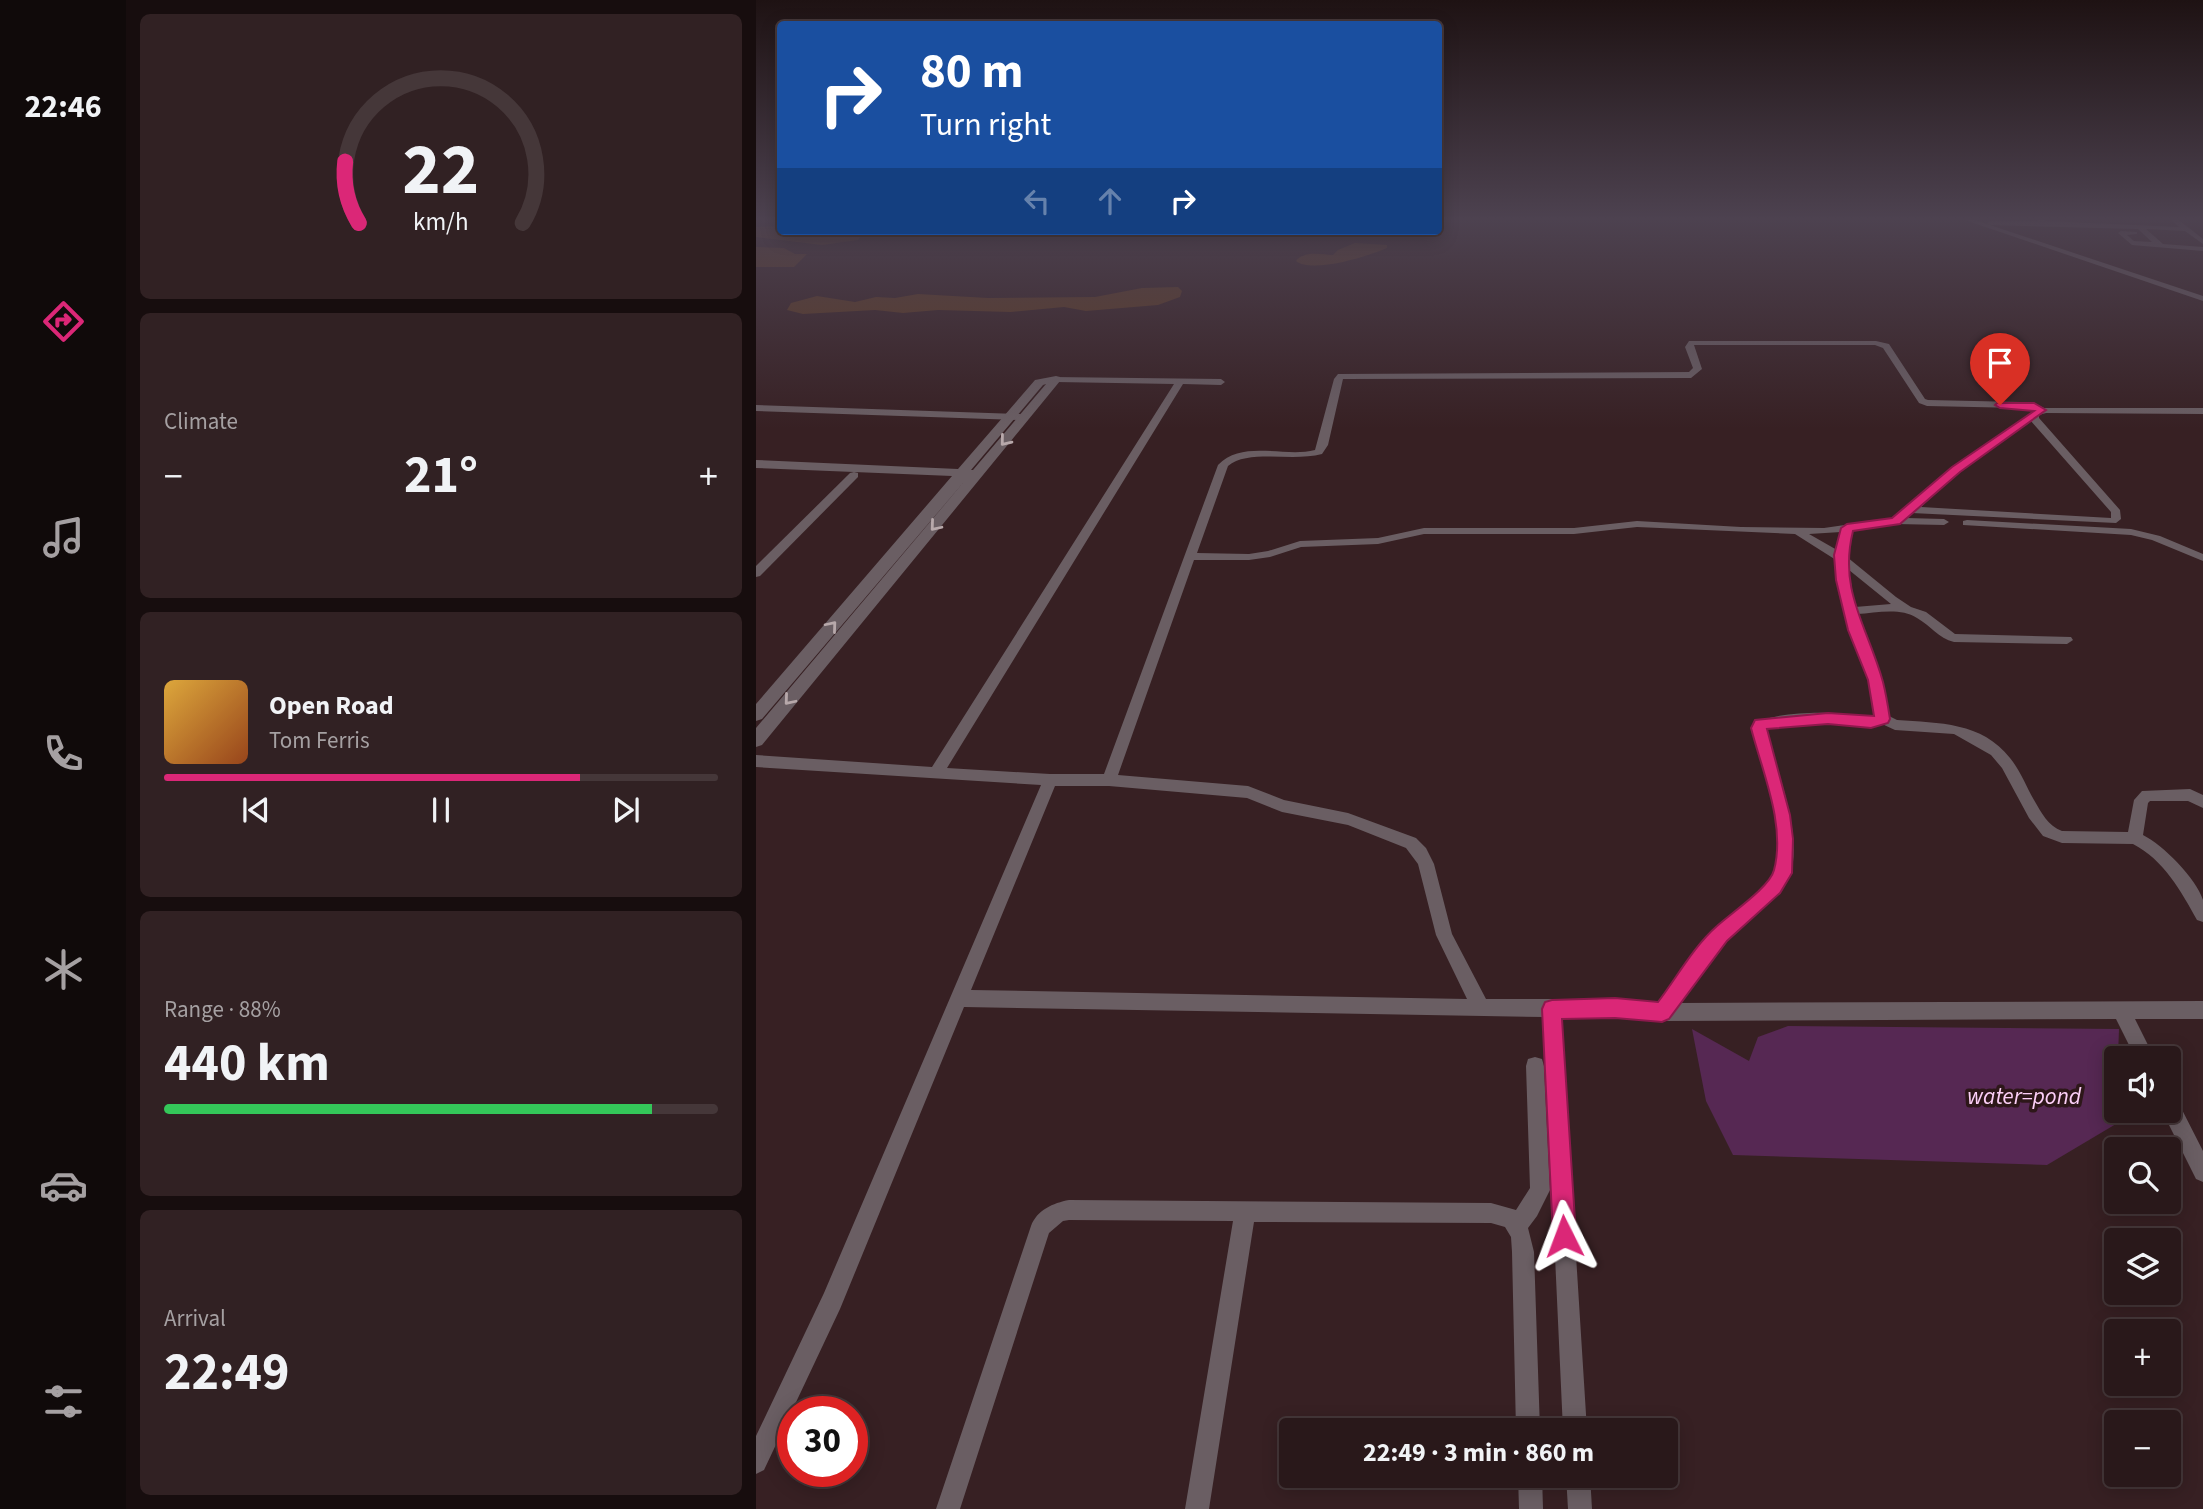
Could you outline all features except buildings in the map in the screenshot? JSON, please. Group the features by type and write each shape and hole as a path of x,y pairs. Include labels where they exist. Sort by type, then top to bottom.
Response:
{"street":[{"path":"2168,287 2203,299"},
{"path":"1109,779 1227,459 1235,455 1298,455 1319,452 1341,376 1691,375 1698,369 1689,347 1692,343 1876,342 1886,346 1922,401 2034,406 2116,512 2116,519 1912,510"},
{"path":"756,715 1056,379"},
{"path":"756,740 966,477 1009,416 1039,382 1056,379 1221,382"},
{"path":"936,773 1180,382"},
{"path":"756,408 1023,418"},
{"path":"1896,522 1956,469 2037,413 2203,411"},
{"path":"756,464 966,477"},
{"path":"756,472 966,477"},
{"path":"756,573 854,475"},
{"path":"1190,556 1249,557 1270,554 1300,544 1378,541 1423,531 1574,531 1637,524 1794,532 1896,522 1960,522 2000,527 2131,532 2155,538 2203,558"},
{"path":"1847,528 1841,559 1850,611 1875,680 1883,719"},
{"path":"1794,532 1814,539 1869,584 1923,616 1942,633 1954,638 2067,640"},
{"path":"1850,611 1910,610"},
{"path":"1662,1012 1721,934 1767,895 1783,873 1785,839 1782,815 1758,728 1761,724 1828,718 1871,723 1883,719 1895,725 1955,729 1986,744 2007,764 2041,825 2053,834 2135,838 2145,842 2183,879 2203,915"},
{"path":"756,761 1050,780 1109,779 1248,792 1282,806 1348,819 1411,843 1421,853 1444,935 1481,1007"},
{"path":"756,1462 832,1301 1050,780"},
{"path":"2135,838 2141,800 2147,795 2190,795 2203,802"},
{"path":"958,998 1615,1008 1662,1012 2203,1010"},
{"path":"1552,1009 1574,1418"},
{"path":"2121,1011 2139,1046"},
{"path":"1518,1224 1540,1190 1535,1066"},
{"path":"2178,1123 2203,1172"},
{"path":"948,1509 1041,1226 1049,1217 1069,1210 1491,1213 1512,1218 1518,1224 1523,1252 1528,1418"},
{"path":"1198,1509 1245,1213"},
{"path":"1530,1488 1531,1509"},
{"path":"1579,1488 1580,1509"}],"shaded area":[{"path":"1178,287 1182,291 1180,297 1158,305 1086,311 1064,307 1011,312 938,310 903,313 875,310 803,314 787,310 791,303 817,296 855,302 876,297 895,298 918,294 988,298 1095,297 1142,288"}],"water":[{"name":"water=pond","path":"1788,1026 2119,1029 2118,1046 2104,1046 2104,1123 2118,1123 2047,1165 1733,1155 1706,1101 1692,1029 1749,1061 1758,1037"}],"route":[{"path":"1564,1236 1552,1009 1615,1008 1662,1012 1721,934 1736,918 1774,888 1783,873 1785,839 1782,815 1758,728 1768,722 1828,718 1871,723 1883,719 1875,680 1855,630 1845,592 1841,555 1847,528 1896,522 1956,469 2041,410 2034,406 2000,405"}]}
